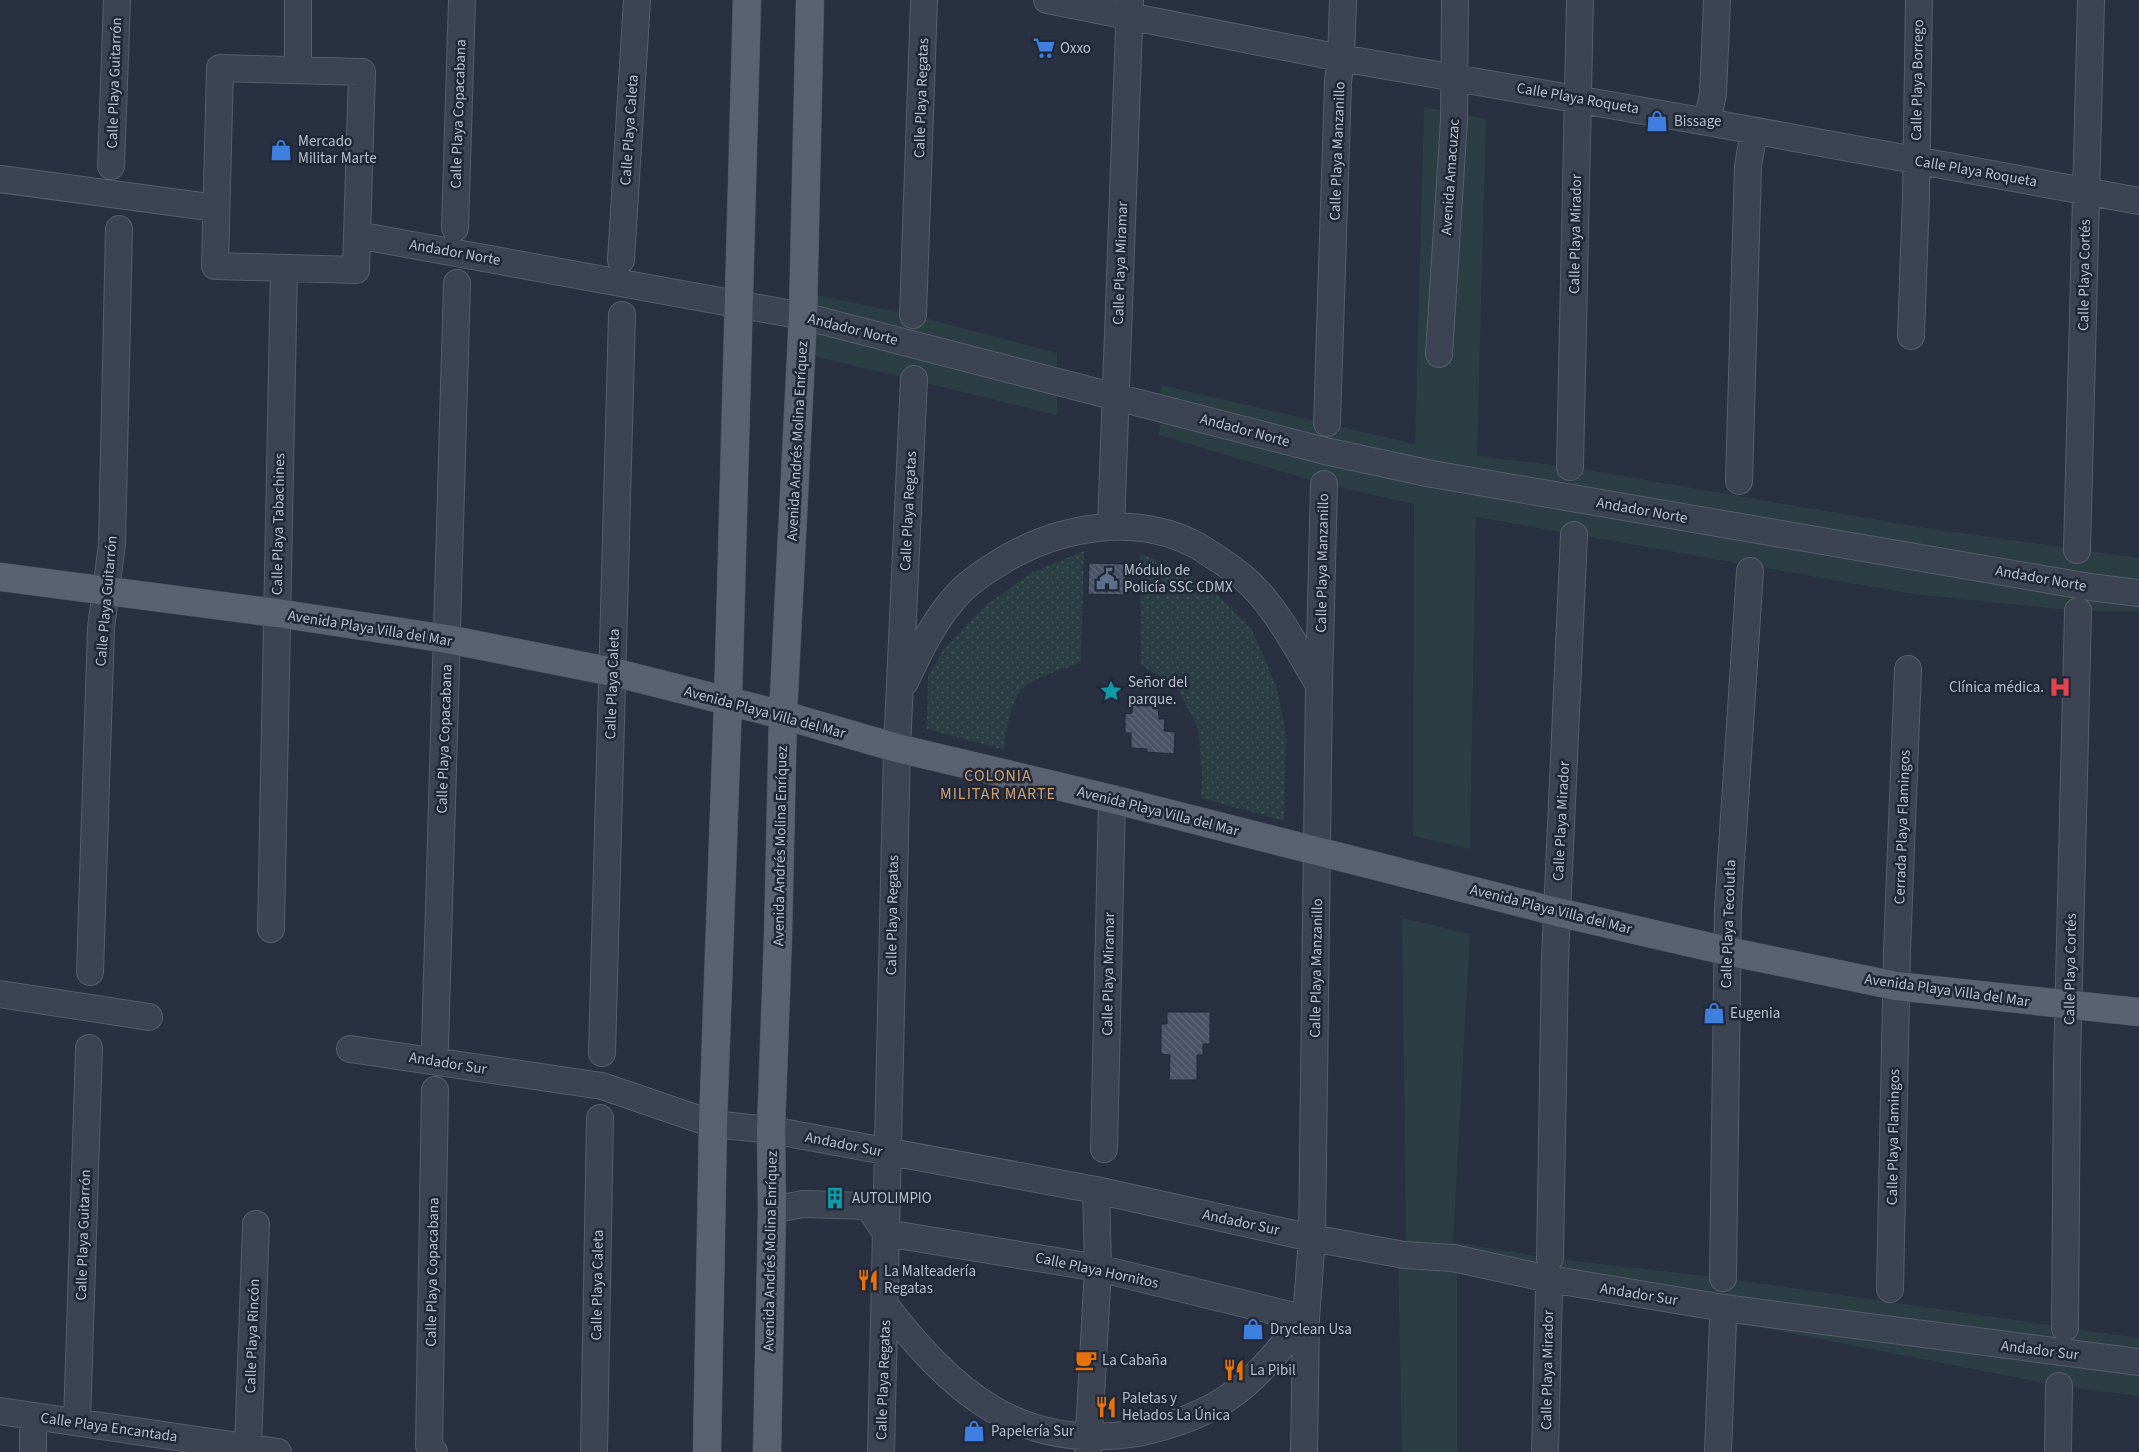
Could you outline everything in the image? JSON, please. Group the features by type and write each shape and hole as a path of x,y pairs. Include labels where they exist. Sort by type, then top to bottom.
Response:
{"main road":[{"path":"706,1452 713,1124 728,701 747,0"},
{"name":"Avenida Andrés Molina Enríquez","path":"766,1452 772,1210 771,1130 783,715 803,316 810,0"},
{"name":"Avenida Playa Villa del Mar","path":"0,577 446,639 613,672 783,715 897,748 1112,799 1557,912 1727,951 1896,986 2139,1012"}],"street":[{"name":"Calle Playa Guitarrón","path":"111,166 117,0"},
{"path":"298,0 298,69"},
{"name":"Calle Playa Copacabana","path":"455,228 462,0"},
{"name":"Calle Playa Caleta","path":"621,260 637,0"},
{"name":"Calle Playa Regatas","path":"913,315 924,0"},
{"name":"Calle Playa Roqueta","path":"1047,0 1129,8 1341,58 1454,76 2139,201"},
{"name":"Calle Playa Manzanillo","path":"1328,423 1338,92 1343,0"},
{"name":"Avenida Amacuzac","path":"1439,354 1454,120 1455,0"},
{"name":"Calle Playa Mirador","path":"1570,467 1580,0"},
{"path":"1707,122 1713,94 1717,0"},
{"name":"Calle Playa Borrego","path":"1911,336 1917,160 1919,0"},
{"name":"Calle Playa Cortés","path":"2077,550 2091,0"},
{"name":"Calle Playa Miramar","path":"1111,527 1129,8"},
{"path":"220,68 298,69 362,72 356,270 215,266 220,68"},
{"path":"1740,481 1748,166 1754,131"},
{"path":"0,179 216,208"},
{"name":"Calle Playa Guitarrón","path":"90,972 101,628 112,544 119,230"},
{"name":"Andador Norte","path":"357,235 803,316 1325,451 1432,474 2090,587 2139,593"},
{"name":"Calle Playa Tabachines","path":"271,929 284,268"},
{"name":"Calle Playa Copacabana","path":"435,1046 457,283"},
{"name":"Calle Playa Caleta","path":"602,1053 622,315"},
{"name":"Calle Playa Regatas","path":"881,1452 897,748 914,379"},
{"name":"Calle Playa Manzanillo","path":"1304,1452 1306,1319 1312,1238 1319,685 1324,484"},
{"path":"900,691 932,625 959,593 993,566 1028,546 1071,531 1111,527 1156,531 1192,542 1228,566 1258,592 1284,626 1319,685"},
{"name":"Calle Playa Mirador","path":"1550,1258 1557,912 1574,535"},
{"name":"Calle Playa Tecolutla","path":"1723,1278 1728,909 1750,571"},
{"name":"Calle Playa Cortés","path":"2065,1328 2069,1006 2078,611"},
{"name":"Cerrada Playa Flamingos","path":"1896,986 1908,668"},
{"name":"Calle Playa Miramar","path":"1104,1149 1112,799"},
{"name":"Calle Playa Flamingos","path":"1890,1289 1896,986"},
{"path":"0,994 149,1017"},
{"name":"Calle Playa Guitarrón","path":"77,1422 89,1048"},
{"name":"Andador Sur","path":"350,1049 602,1086 713,1124 771,1130 1096,1190 1312,1238 1404,1255 1453,1258 1549,1279 1724,1308 2139,1362"},
{"name":"Calle Playa Copacabana","path":"434,1452 430,1446 435,1090"},
{"name":"Calle Playa Caleta","path":"594,1452 600,1118"},
{"path":"1088,1445 1098,1268 1096,1190"},
{"path":"772,1210 803,1204 868,1206 886,1233"},
{"name":"Calle Playa Rincón","path":"248,1448 256,1224"},
{"name":"Calle Playa Hornitos","path":"886,1233 1098,1268 1306,1319"},
{"name":"Calle Playa Mirador","path":"1545,1452 1549,1289"},
{"path":"885,1305 918,1348 950,1380 988,1409 1026,1427 1088,1445 1166,1427 1200,1414 1230,1397 1306,1319"},
{"path":"1718,1452 1723,1320"},
{"path":"2058,1452 2059,1386"},
{"name":"Calle Playa Encantada","path":"0,1411 77,1422 163,1444 248,1448 278,1452"},
{"path":"33,1416 33,1452"}],"green space":[{"path":"1424,107 1486,119 1477,456 1570,467 1919,527 2139,558 2139,611 2078,611 1913,594 1476,517 1470,849 1413,836 1414,504 1324,484 1159,435 1161,385 1415,444"},
{"path":"817,295 913,315 1057,353 1057,415 814,356"},
{"path":"1084,551 1081,663 1033,681 1021,690 1011,711 1004,750 927,729 928,676 944,649 985,606 1031,573"},
{"path":"1140,554 1176,567 1214,591 1252,630 1277,688 1286,735 1284,821 1201,798 1202,773 1198,728 1176,686 1141,665"},
{"path":"1402,918 1470,934 1453,1242 1550,1258 1723,1278 2139,1338 2139,1396 2059,1386 1723,1320 1457,1272 1457,1452 1402,1452 1398,1261 1404,1255 1406,1238"}],"building":[{"name":"Módulo de Policía SSC CDMX","path":"1089,563 1125,564 1126,595 1088,594"},
{"path":"1132,697 1148,698 1148,706 1158,706 1159,719 1165,719 1164,731 1175,732 1174,754 1147,752 1147,749 1131,748 1131,733 1125,733 1125,714 1132,713"},
{"path":"1167,1012 1210,1012 1210,1044 1203,1044 1203,1055 1197,1055 1197,1080 1169,1080 1170,1055 1161,1054 1161,1024 1167,1024"}],"place":[{"name":"Oxxo","path":"1044,48"},
{"name":"Bissage","path":"1657,121"},
{"name":"Mercado Militar Marte","path":"281,150"},
{"name":"Módulo de Policía SSC CDMX","path":"1107,579"},
{"name":"Clínica médica.","path":"2060,687"},
{"name":"Señor del parque.","path":"1111,691"},
{"name":"Eugenia","path":"1714,1013"},
{"name":"AUTOLIMPIO","path":"835,1198"},
{"name":"La Malteadería Regatas","path":"868,1280"},
{"name":"Dryclean Usa","path":"1253,1329"},
{"name":"La Cabaña","path":"1086,1360"},
{"name":"La Pibil","path":"1234,1370"},
{"name":"Paletas y Helados La Única","path":"1106,1407"},
{"name":"Papelería Sur","path":"974,1431"}],"district":[{"name":"COLONIA MILITAR MARTE","path":"998,784"}]}
